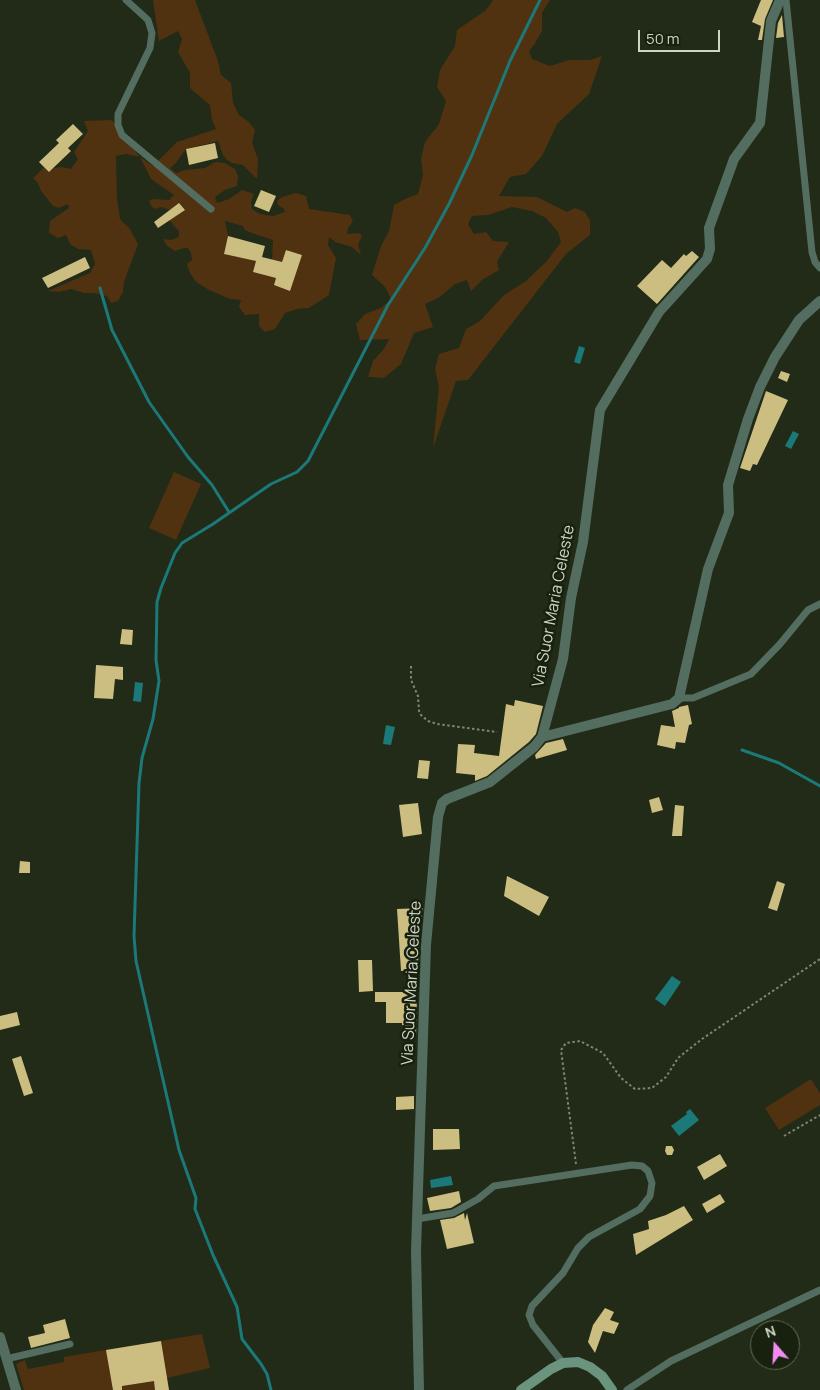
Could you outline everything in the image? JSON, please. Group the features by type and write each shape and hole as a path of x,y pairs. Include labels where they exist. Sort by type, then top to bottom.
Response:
{"main road":[{"path":"521,1390 563,1363 578,1362 590,1367 602,1376 612,1390"}],"street":[{"name":"Via Suor Maria Celeste","path":"419,1390 416,1252 426,945 438,817 442,803 447,799 490,782 534,747 542,737 563,658 571,598 583,542 600,410 659,312 707,259 710,249 708,228 730,168 760,123 771,21 780,0"},
{"path":"542,737 672,704 679,698 708,569 729,513 728,485 748,419 760,387 775,358 799,320 820,301"},
{"path":"0,1337 16,1390"}],"lane":[{"path":"126,0 148,20 152,33 150,48 118,114 118,125 122,135 211,209"},
{"path":"786,0 812,252 815,262 820,268"},
{"path":"679,698 693,698 751,674 780,644 808,610 820,604"},
{"path":"417,1219 454,1213 494,1186 632,1165 642,1166 648,1171 652,1183 650,1196 640,1209 589,1237 578,1248 563,1273 532,1306 529,1315 533,1325 563,1363"},
{"path":"627,1390 671,1361 820,1290"},
{"path":"6,1359 70,1344"}],"path":[{"path":"411,666 411,680 416,688 421,716 437,724 497,732"},
{"path":"577,1174 562,1050 566,1043 580,1041 603,1053 621,1078 635,1089 652,1088 666,1077 678,1058 702,1038 820,959"},
{"path":"784,1136 820,1115"}],"shaded area":[{"path":"153,0 195,0 218,61 221,75 231,83 233,103 239,115 249,122 255,130 252,143 258,159 257,179 243,165 227,160 218,141 186,149 170,168 176,173 205,168 215,162 225,163 235,169 238,176 237,186 225,190 215,197 217,203 229,199 242,190 254,194 251,202 252,209 260,214 273,216 285,212 278,205 277,201 282,197 296,193 306,196 309,209 350,215 353,221 348,228 347,234 359,233 362,236 358,245 361,255 352,247 335,242 329,237 328,245 336,258 329,295 309,308 285,313 275,329 265,332 259,326 259,314 245,315 239,307 241,300 230,299 196,282 187,264 192,260 188,248 175,251 167,246 163,239 171,240 179,237 179,231 169,220 170,210 161,207 155,209 149,201 153,199 169,200 174,195 151,179 140,157 153,166 177,142 216,129 212,120 210,105 190,88 190,73 178,52 182,39 178,31 159,41","holes":["225,221 243,226 245,230 273,240 272,260 268,276 253,272 256,261 224,254 228,236","286,250 302,255 274,285"]},
{"path":"493,0 550,0 542,13 542,31 529,51 532,59 550,66 569,60 590,60 602,56 589,94 557,124 542,156 526,174 510,177 499,196 537,197 567,212 575,208 585,212 590,220 590,235 566,254 468,380 456,381 433,448 439,387 435,369 439,354 459,348 466,329 480,321 504,295 526,281 547,261 561,242 558,232 546,218 532,211 512,207 488,215 472,216 468,224 474,234 486,232 493,241 509,242 497,262 499,270 482,280 471,291 467,280 455,284 440,297 425,304 433,327 414,333 401,364 384,378 368,377 373,361 384,349 389,339 360,340 356,324 365,314 381,308 391,299 385,287 372,275 381,246 389,231 394,205 418,194 423,175 421,159 425,142 439,124 446,101 437,87 440,70 455,46 457,30 486,10"},
{"path":"112,120 140,157 126,154 116,156 117,199 120,219 130,229 138,244 124,282 123,292 118,301 111,303 107,296 94,293 84,293 71,289 59,292 48,291 90,273 95,264 91,250 78,249 70,244 66,235 58,238 49,233 50,221 69,208 68,204 59,208 53,206 33,178 44,167 49,172 54,168 71,169 78,159 74,152 88,131 84,121"},
{"path":"174,472 201,484 176,540 149,528"},
{"path":"811,1079 820,1093 820,1105 779,1130 765,1108"},
{"path":"202,1334 210,1368 167,1378 169,1390 24,1390 16,1364 25,1360 28,1369 64,1362 64,1357"}],"water":[{"path":"579,346 585,348 580,364 574,362"},
{"path":"793,431 799,434 791,449 785,446"},
{"path":"135,682 143,683 141,702 133,701"},
{"path":"386,725 395,727 391,745 383,744"},
{"path":"672,976 681,982 665,1006 655,999"},
{"path":"690,1109 699,1120 679,1136 671,1126 687,1114 686,1112"},
{"path":"451,1176 453,1185 431,1188 430,1180"}],"building":[{"path":"761,0 773,0 765,19 762,40 758,40 761,26 752,22"},
{"path":"782,15 784,37 776,38 778,23"},
{"path":"73,124 83,134 68,148 71,151 49,172 39,162 59,143 56,140"},
{"path":"215,143 218,158 189,165 186,149"},
{"path":"261,190 276,196 269,212 254,206"},
{"path":"179,203 185,210 158,228 154,222"},
{"path":"228,236 265,246 262,257 282,262 286,250 302,255 290,291 274,285 276,278 253,272 256,261 224,254"},
{"path":"692,251 699,257 657,304 637,286 662,260 671,268 684,254 686,256"},
{"path":"85,257 90,268 48,288 42,278"},
{"path":"781,371 790,374 787,382 778,378"},
{"path":"766,391 788,400 757,465 753,464 750,471 740,468"},
{"path":"122,629 133,630 132,645 120,644"},
{"path":"96,665 123,667 123,680 115,679 113,699 94,698"},
{"path":"515,700 543,706 536,734 529,742 487,776 475,781 475,775 456,773 458,744 475,745 474,753 499,756 506,704 514,706"},
{"path":"688,705 692,724 689,725 685,743 676,742 675,749 657,745 661,725 675,727 672,711"},
{"path":"563,739 567,750 536,759 535,755 546,743"},
{"path":"419,760 430,761 428,779 417,778"},
{"path":"659,797 663,810 652,813 649,800"},
{"path":"418,803 422,834 403,837 399,805"},
{"path":"675,805 684,806 682,836 672,836"},
{"path":"20,861 30,862 30,873 19,873"},
{"path":"507,876 549,897 539,916 504,896"},
{"path":"777,881 785,884 777,911 768,908"},
{"path":"423,908 419,927 418,970 401,971 397,909"},
{"path":"358,960 372,960 373,991 359,992"},
{"path":"375,992 417,992 416,1038 406,1038 405,1025 402,1025 402,1023 386,1023 386,1002 375,1002"},
{"path":"17,1012 20,1025 0,1030 0,1016"},
{"path":"21,1056 33,1093 24,1096 12,1059"},
{"path":"414,1096 414,1109 396,1110 396,1097"},
{"path":"433,1129 459,1129 460,1149 433,1150"},
{"path":"666,1146 672,1146 674,1150 672,1155 667,1155 665,1151"},
{"path":"720,1154 727,1166 704,1180 697,1167"},
{"path":"459,1191 461,1202 451,1208 430,1211 427,1198"},
{"path":"720,1194 725,1202 707,1213 702,1204"},
{"path":"684,1206 693,1220 636,1255 633,1234 649,1229 648,1221"},
{"path":"464,1213 465,1220 467,1213 474,1243 447,1249 440,1220 454,1218"},
{"path":"605,1308 614,1312 610,1320 619,1323 614,1334 603,1331 595,1353 588,1342 593,1325"},
{"path":"65,1319 70,1338 31,1348 28,1337 45,1333 43,1325"},
{"path":"161,1341 169,1390 155,1390 154,1381 122,1386 122,1390 113,1390 106,1350"}],"waterway":[{"path":"271,1390 267,1374 242,1339 237,1307 213,1255 195,1209 196,1198 179,1150 136,961 134,936 139,783 142,758 153,719 159,681 156,660 157,602 175,553 182,543 271,484 297,472 308,461 388,305 425,248 449,204 472,155 510,61 540,0"},
{"path":"100,288 112,330 149,402 188,457 212,485 229,512"},
{"path":"742,750 779,763 820,786"}]}
